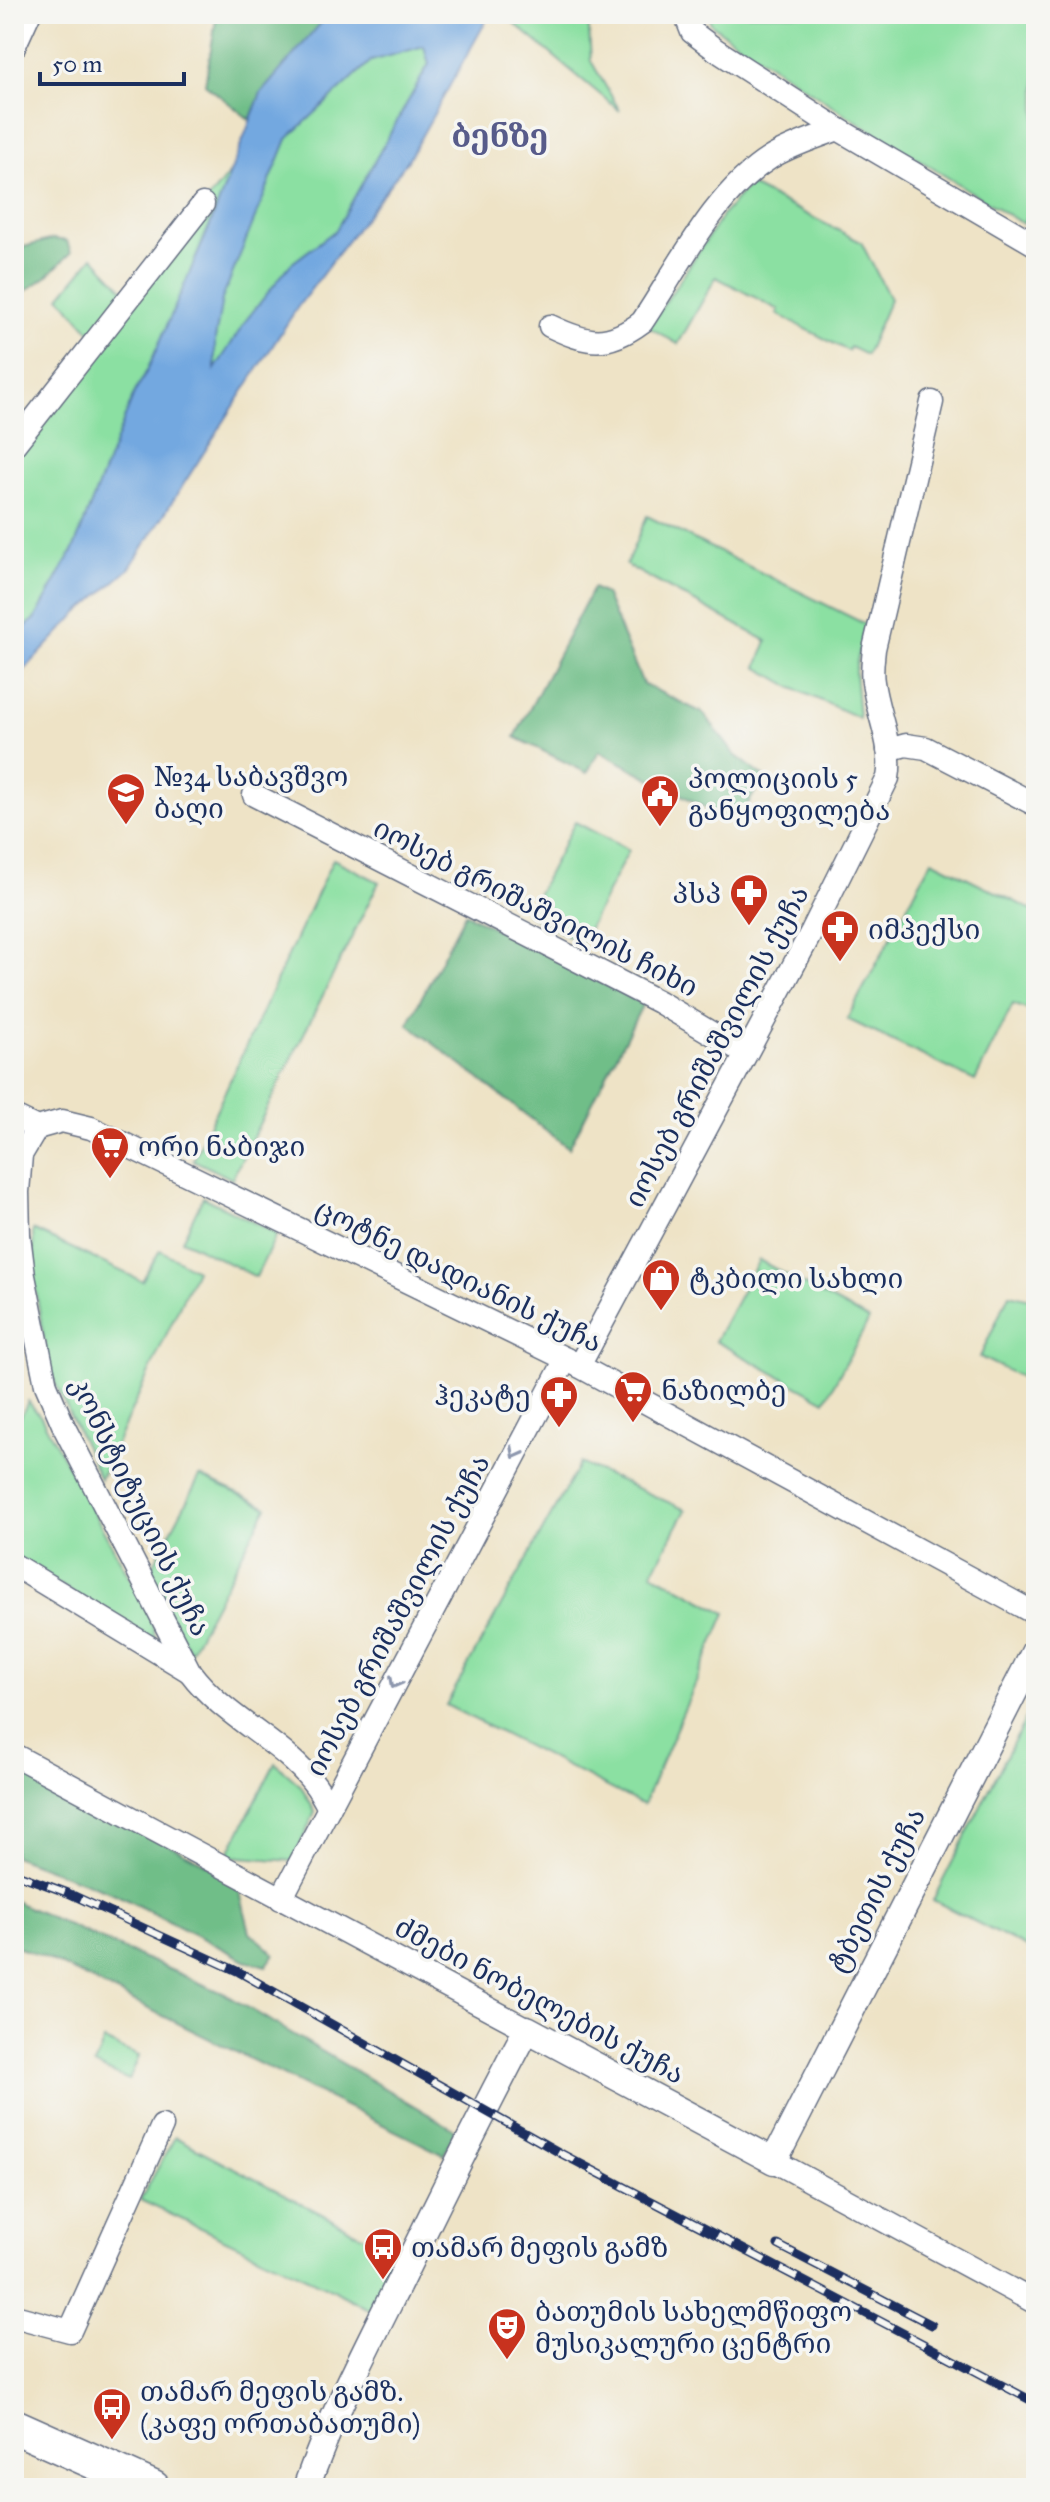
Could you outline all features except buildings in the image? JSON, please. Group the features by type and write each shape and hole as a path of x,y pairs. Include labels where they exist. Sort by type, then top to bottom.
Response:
{"main road":[{"path":"14,2426 153,2488"}],"street":[{"path":"14,47 29,14"},
{"path":"685,14 692,32 704,41 838,129 1036,245"},
{"path":"550,326 581,340 611,339 628,332 642,322 717,205 745,177 771,157 794,145 838,129"},
{"path":"14,445 203,204"},
{"name":"იოსებ გრიშაშვილის ქუჩა","path":"281,1899 572,1363 812,931 888,778 888,750 872,678 874,649 932,402"},
{"path":"888,750 906,745 926,748 1036,805"},
{"name":"იოსებ გრიშაშვილის ჩიხი","path":"254,795 659,1002 745,1053"},
{"path":"14,1117 37,1128"},
{"name":"ცოტნე დადიანის ქუჩა","path":"37,1128 62,1121 91,1128 572,1363 1036,1614"},
{"name":"კონსტიტუციის ქუჩა","path":"37,1128 21,1155 19,1235 46,1385 65,1429 190,1672 204,1690 296,1765 316,1786 329,1808"},
{"path":"14,1565 190,1672"},
{"name":"ტბეთის ქუჩა","path":"774,2161 1036,1649"},
{"name":"ძმები ნობელების ქუჩა","path":"14,1755 1036,2303"},
{"path":"306,2488 320,2446 380,2320 527,2029"},
{"path":"14,2316 70,2331 162,2126"}],"green space":[{"path":"217,14 334,14 321,23 261,93 250,120 205,84"},
{"path":"503,14 588,14 591,61 620,111"},
{"path":"708,14 1036,14 1036,199 1023,224 845,114 727,36 711,24"},
{"path":"424,46 429,64 336,230 291,264 247,319 215,371 215,339 222,299 287,139 371,61"},
{"path":"232,170 174,311 134,394 74,548 35,619 14,636 14,445 97,339 60,297 93,257 130,296"},
{"path":"749,185 861,242 890,299 866,355 850,347 848,351 777,314 779,310 716,277 678,344 649,327 724,213"},
{"path":"53,239 67,241 71,253 46,277 20,295 14,313 14,256 24,247"},
{"path":"647,516 865,624 855,671 859,718 793,688 757,667 767,641 626,565"},
{"path":"593,588 605,594 643,684 703,713 735,755 764,777 736,824 599,751 587,773 515,737"},
{"path":"575,822 629,850 581,943 527,914"},
{"path":"333,859 379,882 232,1179 193,1160"},
{"path":"932,860 1036,912 1036,1013 1013,1004 975,1081 847,1019"},
{"path":"465,913 643,1004 569,1148 408,1024"},
{"path":"203,1197 277,1234 256,1277 182,1240"},
{"path":"33,1230 142,1281 160,1250 196,1270 100,1479 49,1370 34,1279"},
{"path":"759,1260 869,1320 825,1401 715,1341"},
{"path":"1009,1294 1031,1299 1036,1319 1036,1385 980,1357"},
{"path":"28,1401 41,1417 150,1614 157,1646 14,1555 14,1431"},
{"path":"580,1463 686,1510 652,1573 726,1613 643,1805 446,1705"},
{"path":"200,1476 267,1507 190,1652 147,1577"},
{"path":"1036,1698 1036,1953 933,1900"},
{"path":"275,1763 301,1786 315,1812 293,1861 227,1856"},
{"path":"14,1764 237,1880 250,1932 275,1954 266,1966 245,1960 113,1893 14,1856"},
{"path":"14,1901 225,1994 455,2130 444,2155 44,1957 14,1946"},
{"path":"104,2041 139,2056 129,2080 94,2065"},
{"path":"175,2137 356,2232 402,2252 374,2312 140,2200"}],"water":[{"path":"334,14 490,14 408,160 297,308 129,569 75,616 14,681 14,636 35,619 74,548 134,394 148,369 209,228 261,93 321,23","holes":["424,46 429,64 336,230 291,264 247,319 215,369 215,339 222,299 287,139 371,61"]}],"railway":[{"path":"14,1873 68,1893 239,1972 562,2154 1036,2403"},
{"path":"778,2245 932,2325"}],"place":[{"name":"№34 საბავშვო ბაღი","path":"126,826"},
{"name":"პოლიციის 5 განყოფილება","path":"660,828"},
{"name":"პსპ","path":"749,927"},
{"name":"იმპექსი","path":"840,963"},
{"name":"ორი ნაბიჯი","path":"110,1180"},
{"name":"ტკბილი სახლი","path":"661,1312"},
{"name":"ნაზილბე","path":"633,1424"},
{"name":"ჰეკატე","path":"559,1429"},
{"name":"თამარ მეფის გამზ","path":"383,2281"},
{"name":"ბათუმის სახელმწიფო მუსიკალური ცენტრი","path":"507,2361"},
{"name":"თამარ მეფის გამზ. (კაფე ორთაბათუმი)","path":"112,2441"}],"district":[{"name":"ბენზე","path":"500,136"}]}
